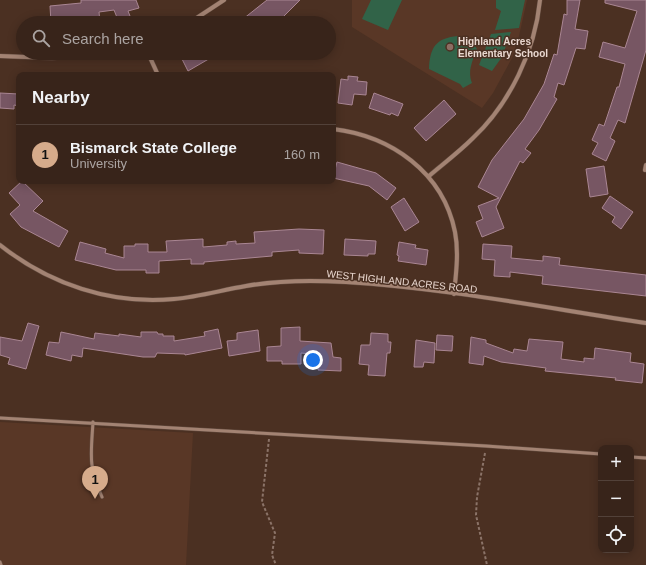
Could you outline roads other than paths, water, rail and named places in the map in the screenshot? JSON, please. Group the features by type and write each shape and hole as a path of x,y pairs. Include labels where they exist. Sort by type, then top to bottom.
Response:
{"street":[{"path":"200,16 224,0"},
{"path":"428,176 474,138 507,96 521,69 531,41 539,14 540,0"},
{"path":"0,56 16,57"},
{"path":"151,60 157,72"},
{"path":"336,129 353,132 389,145 404,154 428,176 445,202 455,232 457,258 454,294"},
{"name":"WEST HIGHLAND ACRES ROAD","path":"0,245 30,268 48,277 84,290 123,298 172,299 246,286 310,280 346,282 454,294 646,323"}],"lane":[{"path":"0,418 93,422 598,454"},
{"path":"93,422 91,464 93,475 102,497"},
{"path":"634,457 646,458"}],"place":[{"name":"Highland Acres Elementary School","path":"450,47"},
{"name":"Bismarck State College","path":"95,499"}]}
